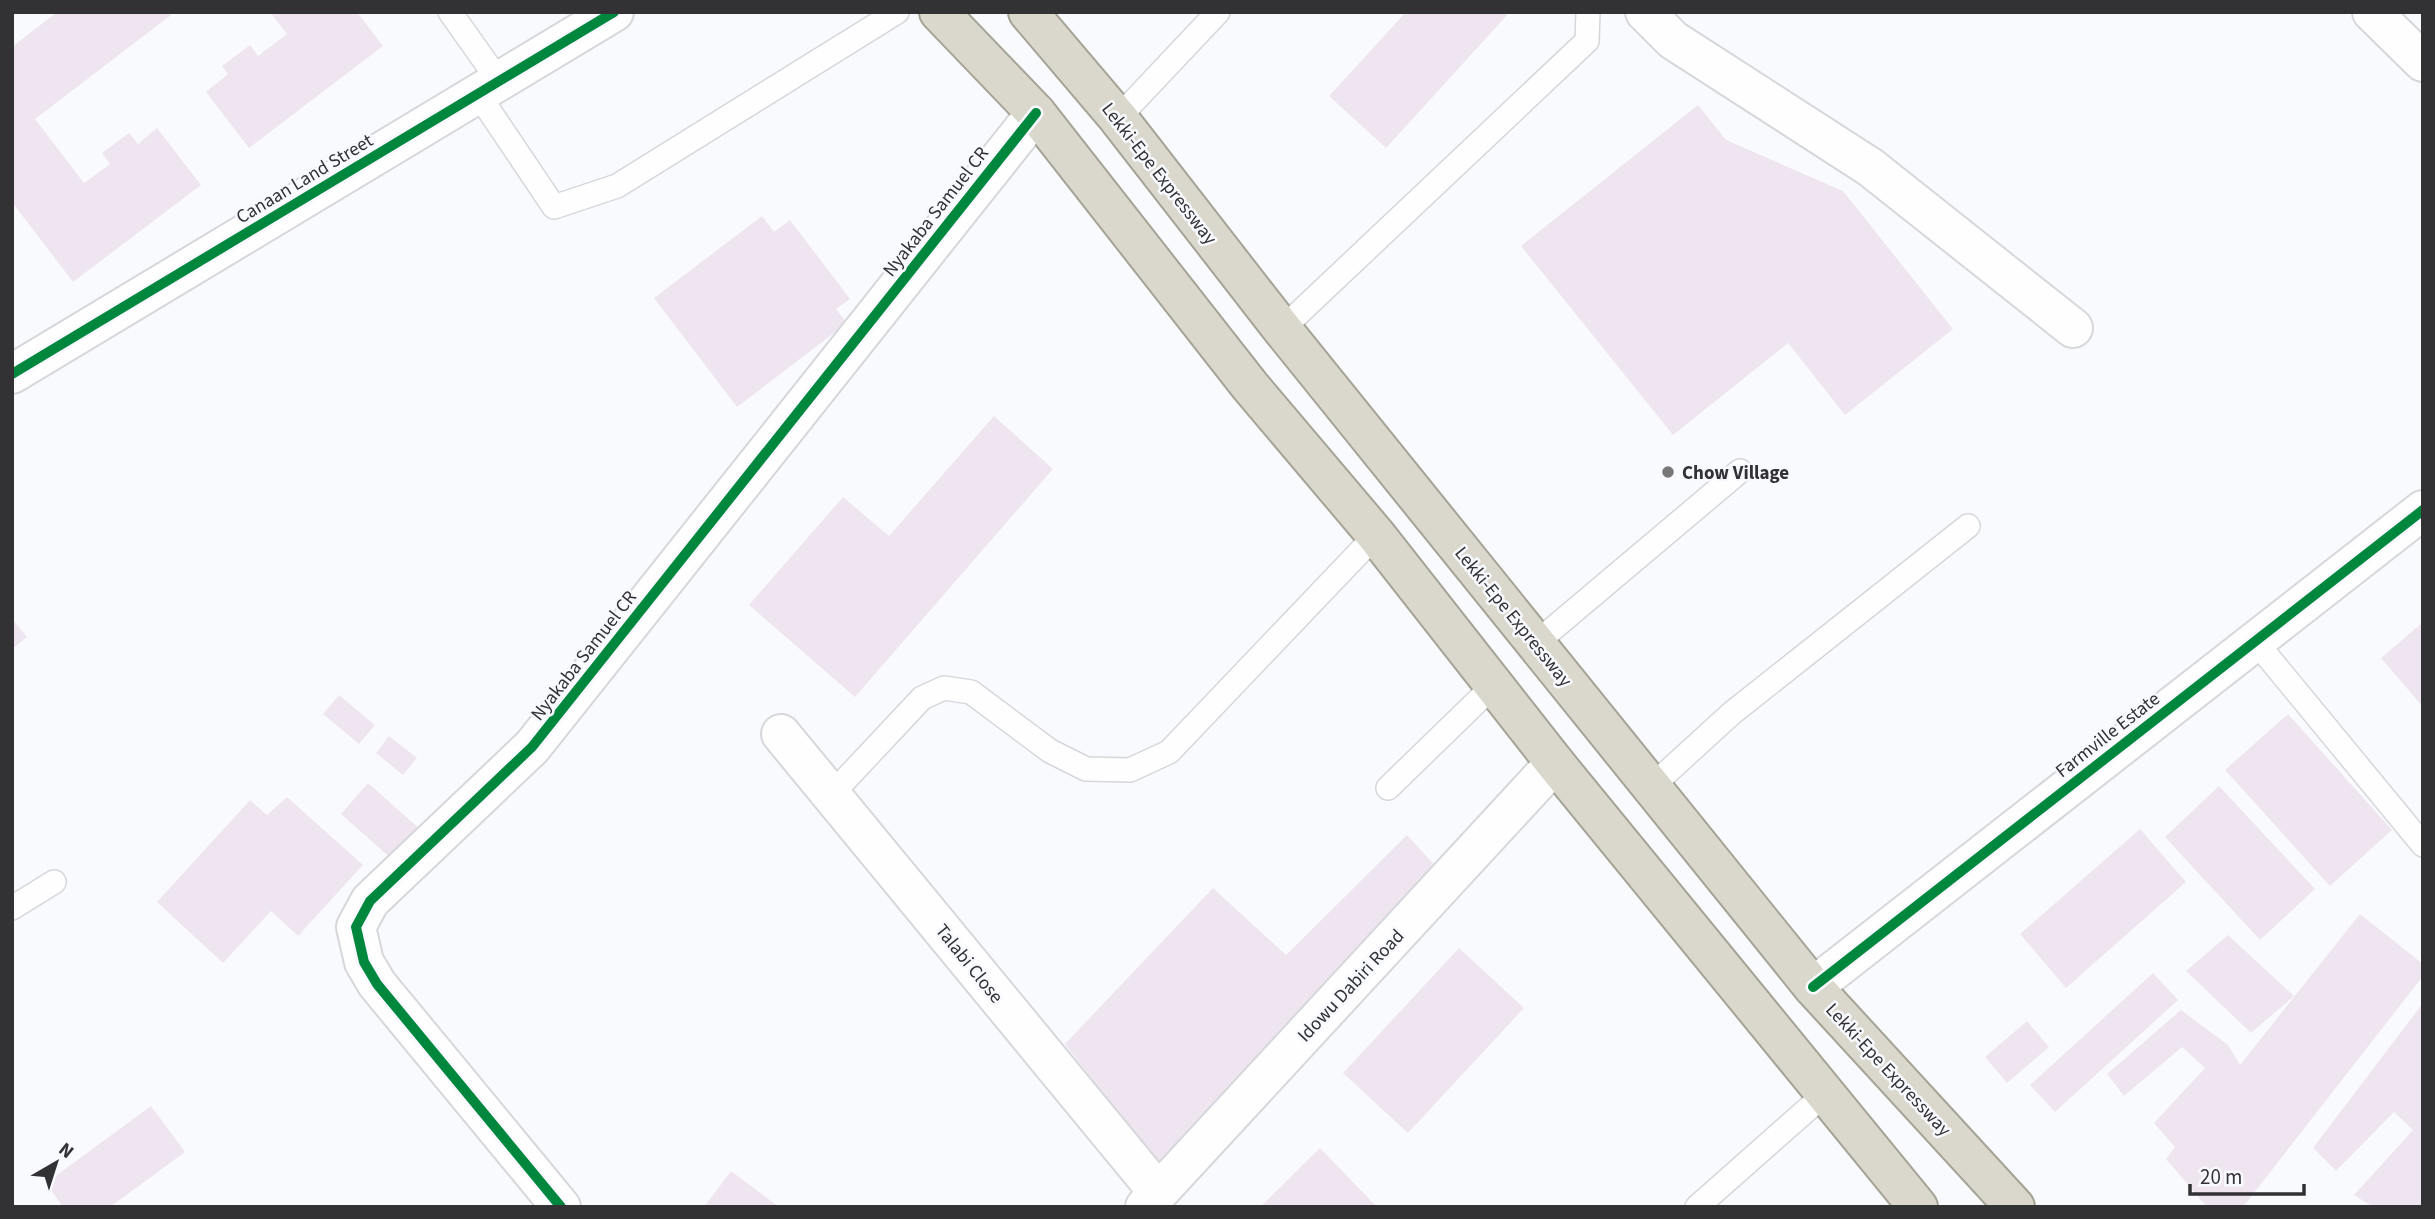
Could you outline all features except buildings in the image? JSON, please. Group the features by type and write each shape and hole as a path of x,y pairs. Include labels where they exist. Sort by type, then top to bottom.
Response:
{"highway":[{"path":"939,12 1036,113 1250,386 1376,535 1555,763 1918,1207"},
{"name":"Lekki-Epe Expressway","path":"1028,12 1118,118 1282,329 1813,987 2015,1207"}],"street":[{"name":"Canaan Land Street","path":"12,374 614,12"},
{"path":"1645,12 1673,40 1870,167 2073,328"},
{"path":"2372,12 2423,62"},
{"name":"Nyakaba Samuel CR","path":"561,1207 377,984 364,962 356,927 370,901 532,747 1036,113"},
{"name":"Farmville Estate","path":"1813,987 2423,510"},
{"name":"Talabi Close","path":"781,734 1152,1200"},
{"name":"Idowu Dabiri Road","path":"1152,1200 1555,763"}],"lane":[{"path":"450,12 554,207 617,186 897,12"},
{"path":"1118,118 1218,12"},
{"path":"1282,329 1587,41 1588,12"},
{"path":"1536,643 1740,471"},
{"path":"1651,787 1732,713 1968,526"},
{"path":"831,795 922,698 944,688 971,692 1050,751 1086,769 1130,770 1168,752 1376,535"},
{"path":"2255,641 2423,845"},
{"path":"1388,788 1493,686"},
{"path":"12,908 54,882"},
{"path":"1697,1207 1826,1093"}],"cycle path":[{"path":"12,374 614,12"},
{"path":"561,1207 377,984 364,962 356,927 370,901 532,747 1036,113"},
{"path":"1813,987 2423,510"}],"place":[{"name":"Chow Village","path":"1668,472"}]}
